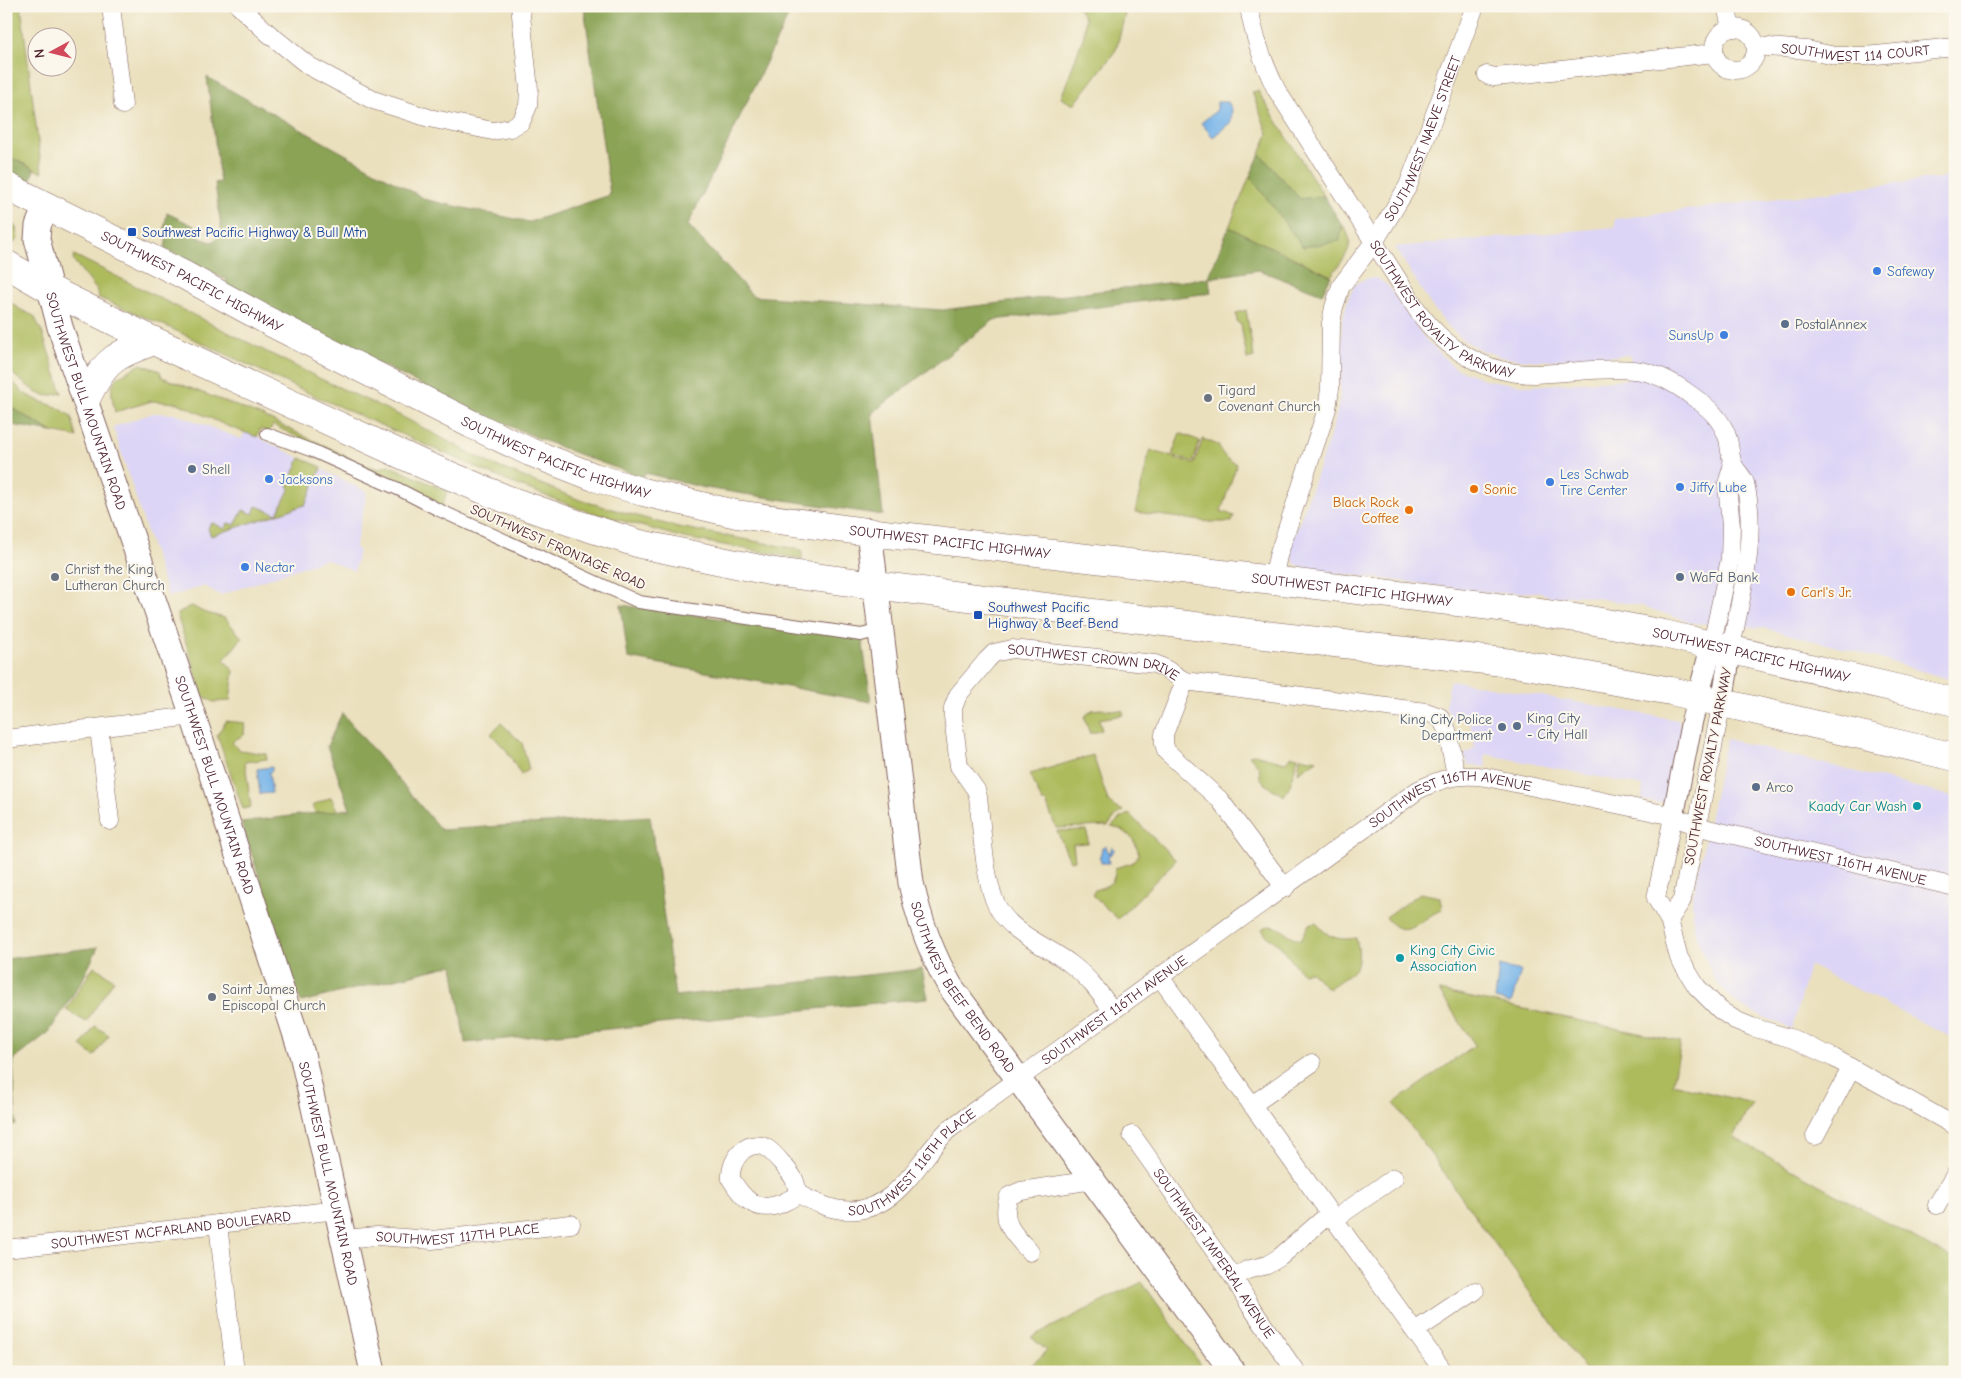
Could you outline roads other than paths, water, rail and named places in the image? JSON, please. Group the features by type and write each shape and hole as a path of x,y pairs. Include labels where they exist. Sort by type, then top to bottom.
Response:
{"highway":[{"name":"SOUTHWEST PACIFIC HIGHWAY","path":"6,186 184,275 270,322 423,400 530,452 594,477 689,504 736,514 1590,620 1721,646 1955,702"},
{"path":"6,264 50,290 154,341 422,464 574,523 640,544 774,572 1273,636 1521,664 1710,699 1955,758"},
{"path":"86,399 96,378 109,361 121,353 154,341"}],"main road":[{"name":"SOUTHWEST BULL MOUNTAIN ROAD","path":"46,206 38,226 37,239 60,327 193,716 302,1054 373,1372"},
{"name":"SOUTHWEST BEEF BEND ROAD","path":"869,531 911,883 917,909 932,950 950,986 1233,1372"}],"street":[{"path":"111,6 123,105"},
{"path":"239,6 268,33 309,66 373,100 429,118 493,131 510,128 521,122 528,106 529,89 520,6"},
{"name":"SOUTHWEST ROYALTY PARKWAY","path":"1249,6 1254,35 1276,89 1427,323 1457,352 1482,365 1522,374 1610,368 1636,370 1658,375 1681,388 1712,412 1723,427 1728,438 1733,464 1727,484 1731,526 1730,559 1721,646 1710,699 1673,817 1656,898 1669,920 1679,958 1697,987 1720,1010 1752,1027 1813,1047 1955,1126"},
{"name":"SOUTHWEST NAEVE STREET","path":"1273,580 1278,556 1327,409 1330,388 1331,323 1334,306 1341,286 1374,242 1408,186 1475,6"},
{"path":"1726,6 1731,28"},
{"path":"1731,28 1747,32 1753,38 1756,46 1756,54 1752,62 1739,70 1730,70 1723,67 1717,61 1714,53 1714,45 1718,37 1724,31 1731,28"},
{"name":"SOUTHWEST 114 COURT","path":"1756,46 1807,50 1836,56 1866,56 1955,47"},
{"path":"1486,75 1494,77 1516,75 1714,53"},
{"name":"SOUTHWEST FRONTAGE ROAD","path":"267,434 313,451 398,489 447,514 639,602 861,635 881,630"},
{"name":"SOUTHWEST CROWN DRIVE","path":"1112,1010 1091,981 1071,964 1008,922 997,906 989,884 976,790 962,770 958,759 953,708 958,695 994,653 1012,649 1154,664 1166,668 1173,675 1184,681 1426,712 1440,717 1447,730 1456,775"},
{"path":"1184,681 1164,734 1166,751 1220,800 1284,888"},
{"name":"SOUTHWEST ROYALTY PARKWAY","path":"1669,920 1682,900 1697,825 1710,699"},
{"path":"6,739 193,716"},
{"path":"99,728 110,821"},
{"name":"SOUTHWEST 116TH AVENUE","path":"1018,1079 1418,790 1437,780 1456,775 1486,777 1673,817 1697,825 1955,887"},
{"path":"1160,977 1444,1372"},
{"path":"1252,1105 1312,1063"},
{"path":"1815,1136 1851,1068"},
{"name":"SOUTHWEST 116TH PLACE","path":"798,1194 841,1210 862,1209 884,1202 902,1187 934,1144 948,1130 1018,1079"},
{"name":"SOUTHWEST IMPERIAL AVENUE","path":"1132,1134 1234,1278 1251,1307 1296,1372"},
{"path":"1937,1206 1955,1175"},
{"path":"1234,1278 1280,1257 1331,1217 1394,1178"},
{"path":"1030,1252 1014,1235 1007,1221 1004,1209 1009,1196 1021,1190 1093,1180"},
{"name":"SOUTHWEST MCFARLAND BOULEVARD","path":"6,1250 337,1210"},
{"path":"218,1224 235,1372"},
{"name":"SOUTHWEST 117TH PLACE","path":"344,1239 377,1236 432,1240 571,1224"},
{"path":"1415,1331 1476,1290"}],"water":[{"path":"1217,102 1228,102 1232,109 1231,122 1213,137 1201,123 1217,110"},
{"path":"272,767 272,771 269,772 272,793 260,794 257,769"},
{"path":"1106,846 1109,854 1112,847 1115,849 1108,857 1109,863 1101,863 1102,847"},
{"path":"1499,966 1521,971 1511,1003 1495,999"}],"place":[{"name":"Southwest Pacific Highway & Bull Mtn","path":"132,232"},
{"name":"Safeway","path":"1877,271"},
{"name":"PostalAnnex","path":"1785,324"},
{"name":"SunsUp","path":"1724,335"},
{"name":"Tigard Covenant Church","path":"1208,398"},
{"name":"Shell","path":"192,469"},
{"name":"Jacksons","path":"269,479"},
{"name":"Les Schwab Tire Center","path":"1550,482"},
{"name":"Jiffy Lube","path":"1680,487"},
{"name":"Sonic","path":"1474,489"},
{"name":"Black Rock Coffee","path":"1409,510"},
{"name":"Nectar","path":"245,567"},
{"name":"Christ the King Lutheran Church","path":"55,577"},
{"name":"WaFd Bank","path":"1680,577"},
{"name":"Carl's Jr.","path":"1791,592"},
{"name":"Southwest Pacific Highway & Beef Bend","path":"978,615"},
{"name":"King City - City Hall","path":"1517,726"},
{"name":"King City Police Department","path":"1502,727"},
{"name":"Arco","path":"1756,787"},
{"name":"Kaady Car Wash","path":"1917,806"},
{"name":"King City Civic Association","path":"1400,958"},
{"name":"Saint James Episcopal Church","path":"212,997"}]}
